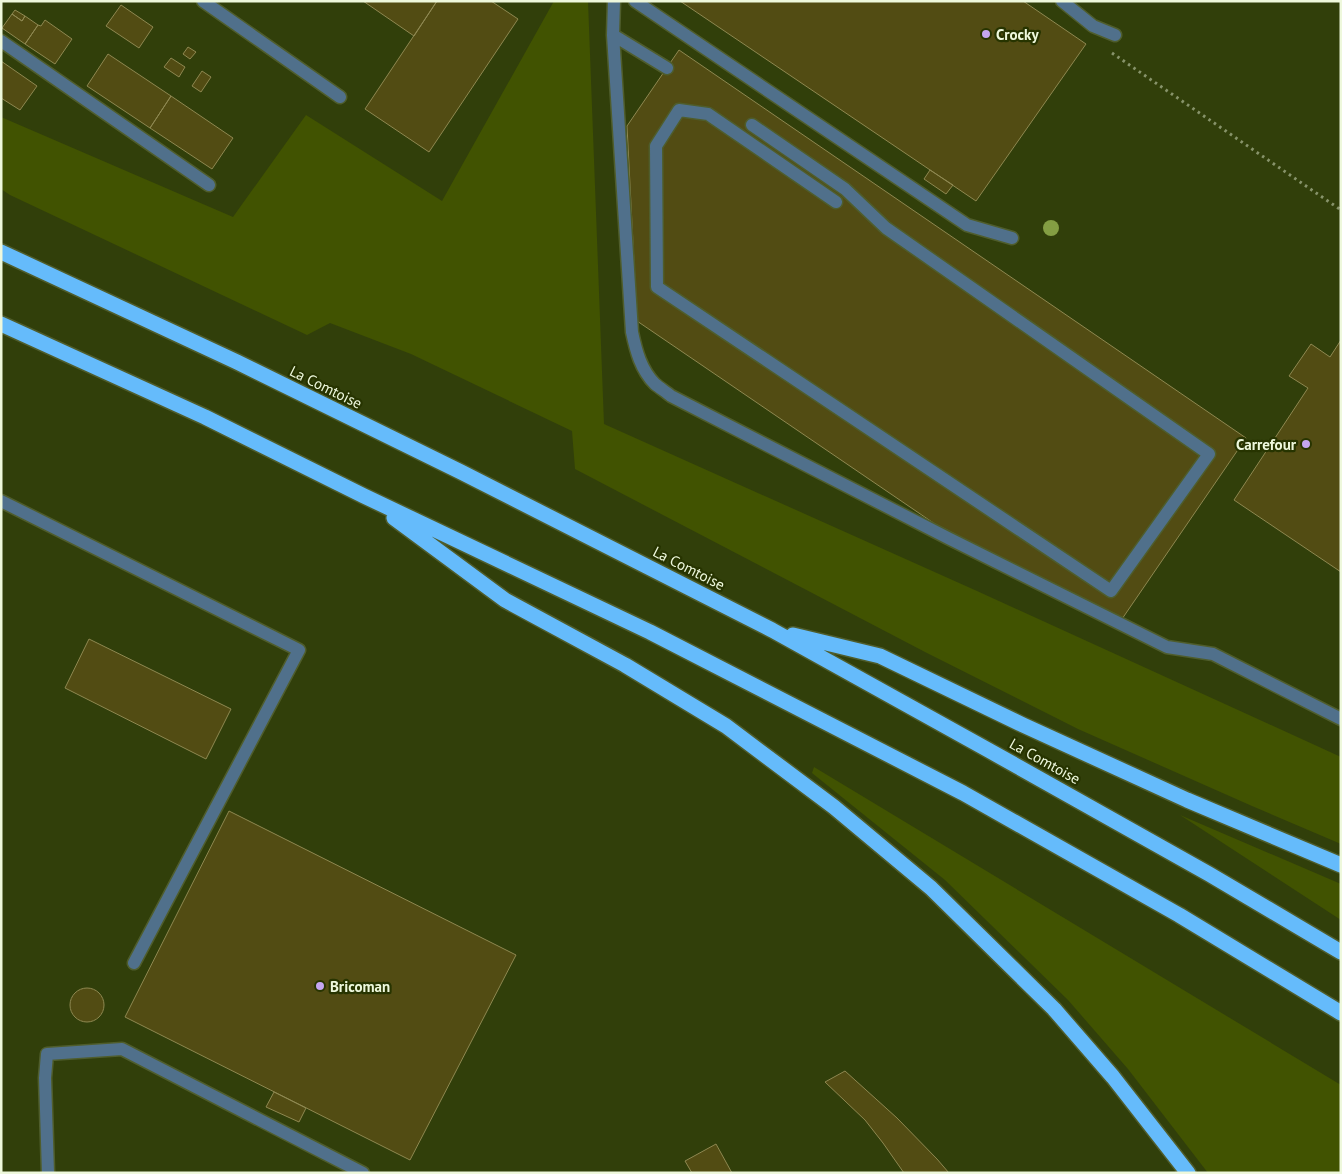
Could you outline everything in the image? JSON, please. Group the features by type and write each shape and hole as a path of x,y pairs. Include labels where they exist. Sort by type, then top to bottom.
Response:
{"highway":[{"name":"La Comtoise","path":"1,252 237,362 460,472 772,630 1192,864 1341,952"},
{"path":"1,324 205,417 364,496 650,632 963,793 1179,915 1341,1013"},
{"path":"364,496 505,600 625,665 726,726 842,813 931,888 1054,1009 1113,1077 1188,1173"},
{"path":"772,630 880,656 1178,796 1341,865"}],"lane":[{"path":"203,1 340,97"},
{"path":"614,1 613,35 632,332 636,350 644,369 655,384 671,396 1167,647 1213,654 1341,719"},
{"path":"635,1 967,225 1012,238"},
{"path":"1062,1 1094,26 1115,35"},
{"path":"613,35 667,68"},
{"path":"1,41 209,185"},
{"path":"752,125 845,189 886,228 1209,454 1111,590 658,287 656,146 679,110 708,114 836,202"},
{"path":"1,501 299,650 134,963"},
{"path":"48,1173 45,1078 47,1054 122,1049 363,1173"}],"path":[{"path":"1109,52 1341,210"}],"green space":[{"path":"554,1 588,1 604,424 1341,757 1341,844 1078,729 925,652 575,469 572,431 411,354 330,323 307,335 10,195 1,189 1,117 233,217 306,115 442,201"},
{"path":"814,767 1341,1085 1341,1173 1208,1173 1128,1069 1068,1000 945,880 812,773"},
{"path":"1180,815 1341,884 1341,920"}],"building":[{"path":"363,1 437,1 414,36"},
{"path":"437,1 491,1 518,19 429,152 365,109"},
{"path":"680,1 1023,1 1086,44 976,201"},
{"path":"121,5 153,27 139,48 106,26"},
{"path":"15,10 25,16 22,21 12,14"},
{"path":"12,14 22,21 25,16 38,25 25,44 2,28"},
{"path":"45,20 72,39 55,64 25,44 38,25 41,26"},
{"path":"188,47 196,52 190,59 183,54"},
{"path":"679,50 1246,438 1122,619 935,524 637,321 627,126"},
{"path":"108,54 171,96 150,128 87,86"},
{"path":"171,58 185,67 179,77 164,67"},
{"path":"1,61 37,86 20,110 1,98"},
{"path":"202,71 211,77 201,92 192,86"},
{"path":"171,96 233,138 212,169 150,128"},
{"path":"930,170 953,185 946,194 924,179"},
{"name":"Carrefour","path":"1341,340 1341,572 1234,500 1308,388 1289,376 1311,344 1330,357"},
{"path":"89,639 231,709 206,759 65,688"},
{"name":"Bricoman","path":"229,811 516,955 410,1160 125,1017"},
{"path":"87,988 94,989 99,993 103,998 103,1012 99,1017 94,1021 87,1022 80,1021 75,1017 71,1012 70,1005 71,998 75,993 80,989"},
{"path":"845,1071 897,1118 949,1173 904,1173 865,1120 825,1082"},
{"path":"274,1092 306,1108 299,1122 266,1107"},
{"path":"716,1144 732,1173 692,1173 685,1161"}],"place":[{"name":"Crocky","path":"986,34"},
{"name":"Carrefour","path":"1306,444"},
{"name":"Bricoman","path":"320,986"}]}
